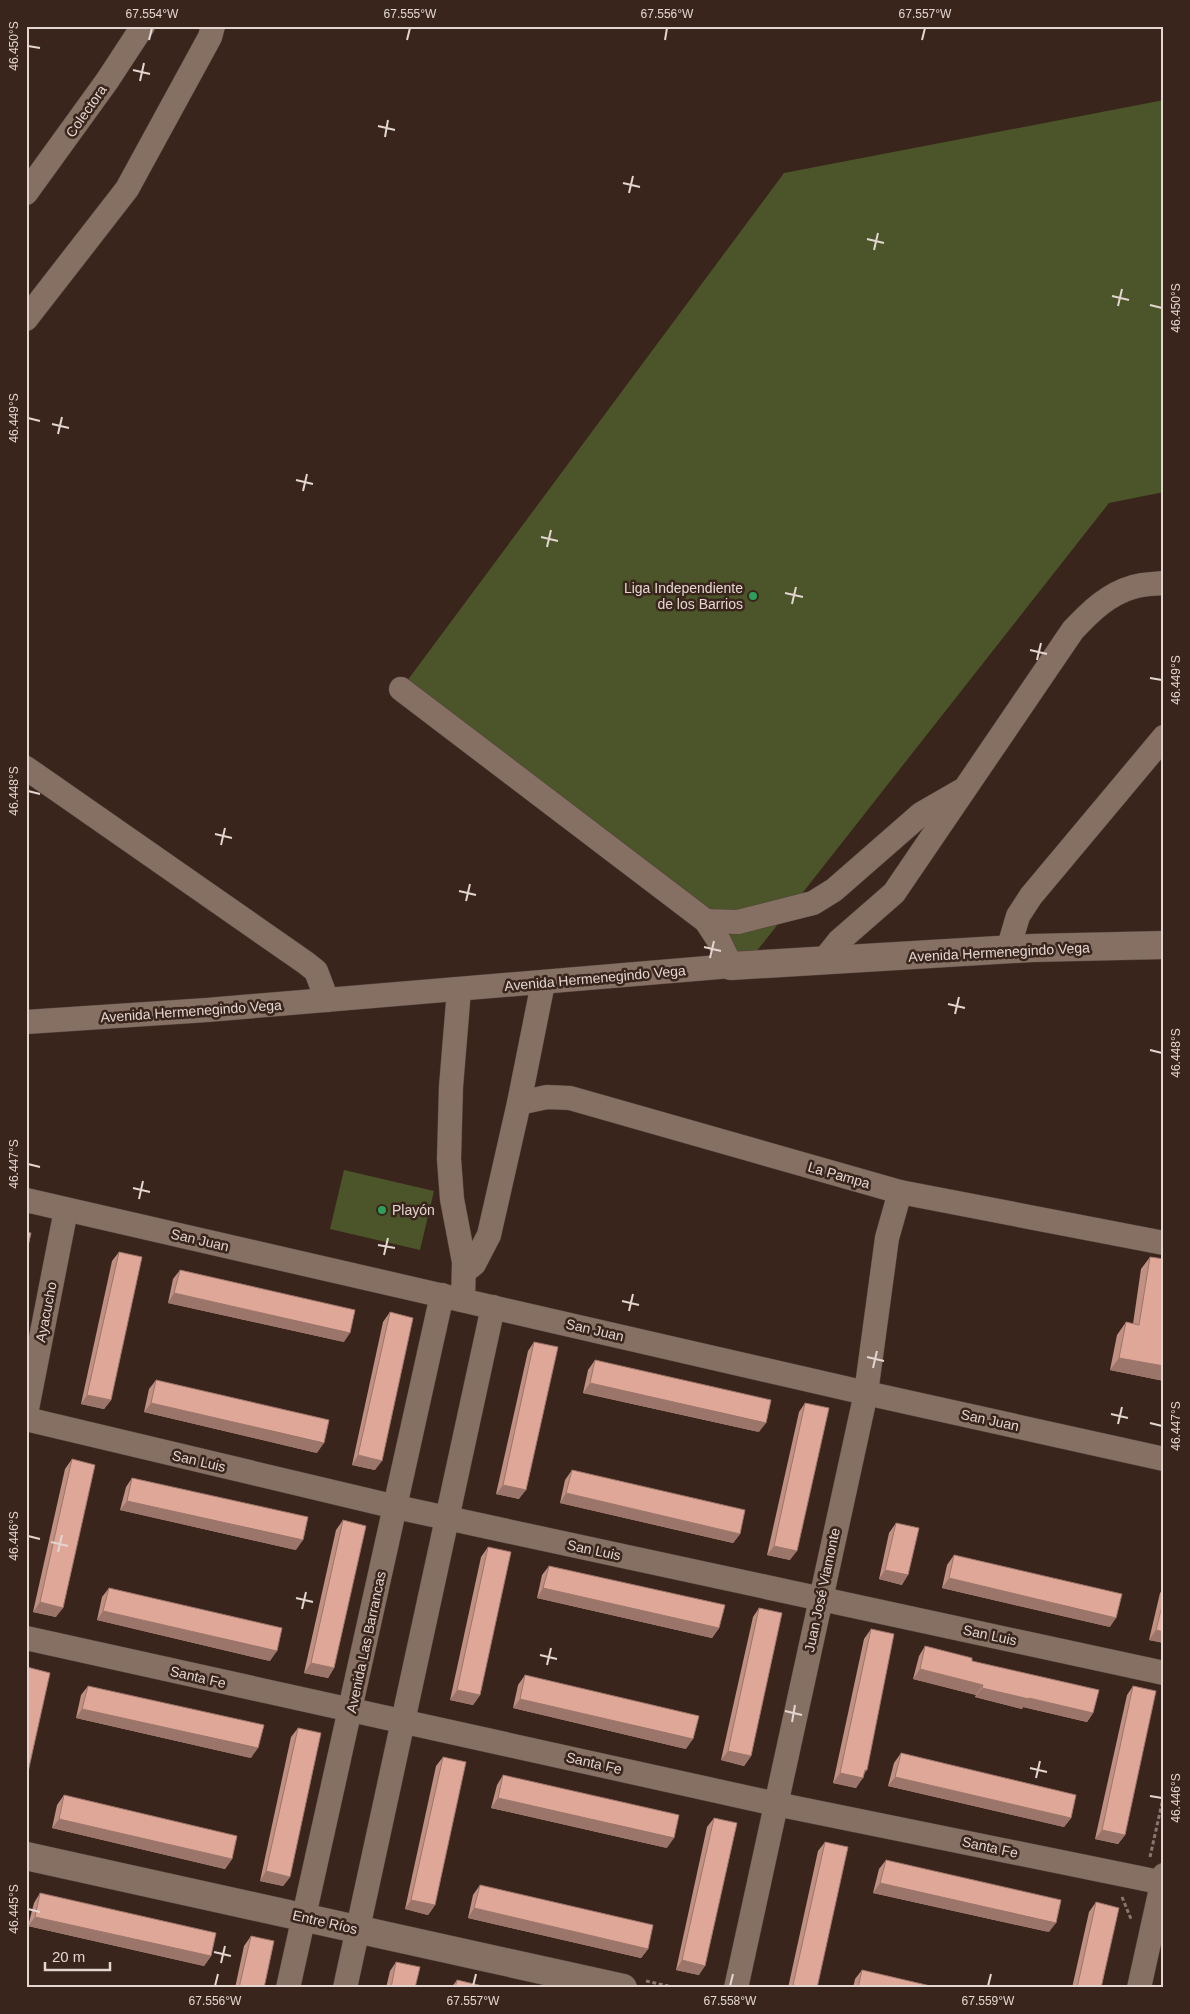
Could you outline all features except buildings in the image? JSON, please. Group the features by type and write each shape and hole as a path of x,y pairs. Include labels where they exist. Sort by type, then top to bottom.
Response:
{"street":[{"name":"Colectora","path":"26,193 107,82 143,26"},
{"path":"26,320 127,189 210,37 213,26"},
{"path":"823,961 844,936 894,893 1074,630 1088,614 1110,597 1133,586 1164,582"},
{"path":"401,689 706,922 719,941 731,966"},
{"path":"1008,950 1018,916 1031,896 1164,738"},
{"path":"26,768 306,963 316,971 327,1000"},
{"path":"706,922 738,922 813,903 834,890 921,814 967,787"},
{"name":"Avenida Hermenegindo Vega","path":"26,1022 459,990 731,966 1008,950 1164,945"},
{"path":"464,1272 474,1264 489,1235 519,1103 542,983"},
{"name":"Avenida Las Barrancas","path":"288,1988 396,1507 452,1297 464,1272 461,1240 452,1199 449,1159 451,1087 459,990"},
{"name":"La Pampa","path":"519,1103 547,1097 570,1098 900,1192 1164,1244"},
{"name":"Juan José Viamonte","path":"736,1988 866,1393 887,1238 900,1192"},
{"name":"San Juan","path":"26,1200 866,1393 1164,1459"},
{"name":"Ayacucho","path":"26,1414 66,1210"},
{"path":"345,1988 493,1307"},
{"name":"San Luis","path":"26,1420 396,1507 1164,1673"},
{"name":"Santa Fe","path":"26,1638 776,1804 1163,1880"},
{"name":"Entre Ríos","path":"26,1856 304,1918 631,1984"},
{"path":"1138,1988 1150,1922 1163,1880"}],"path":[{"path":"1143,1862 1150,1857 1164,1794"},
{"path":"1122,1896 1150,1922"},
{"path":"631,1984 677,1988"}],"green space":[{"name":"Liga Independiente de los Barrios","path":"1164,100 1164,492 1109,503 745,966 719,941 401,689 784,173"},
{"name":"Playón","path":"344,1170 434,1191 420,1250 330,1229"}],"place":[{"name":"Liga Independiente de los Barrios","path":"753,596"},
{"name":"Playón","path":"382,1210"}]}
